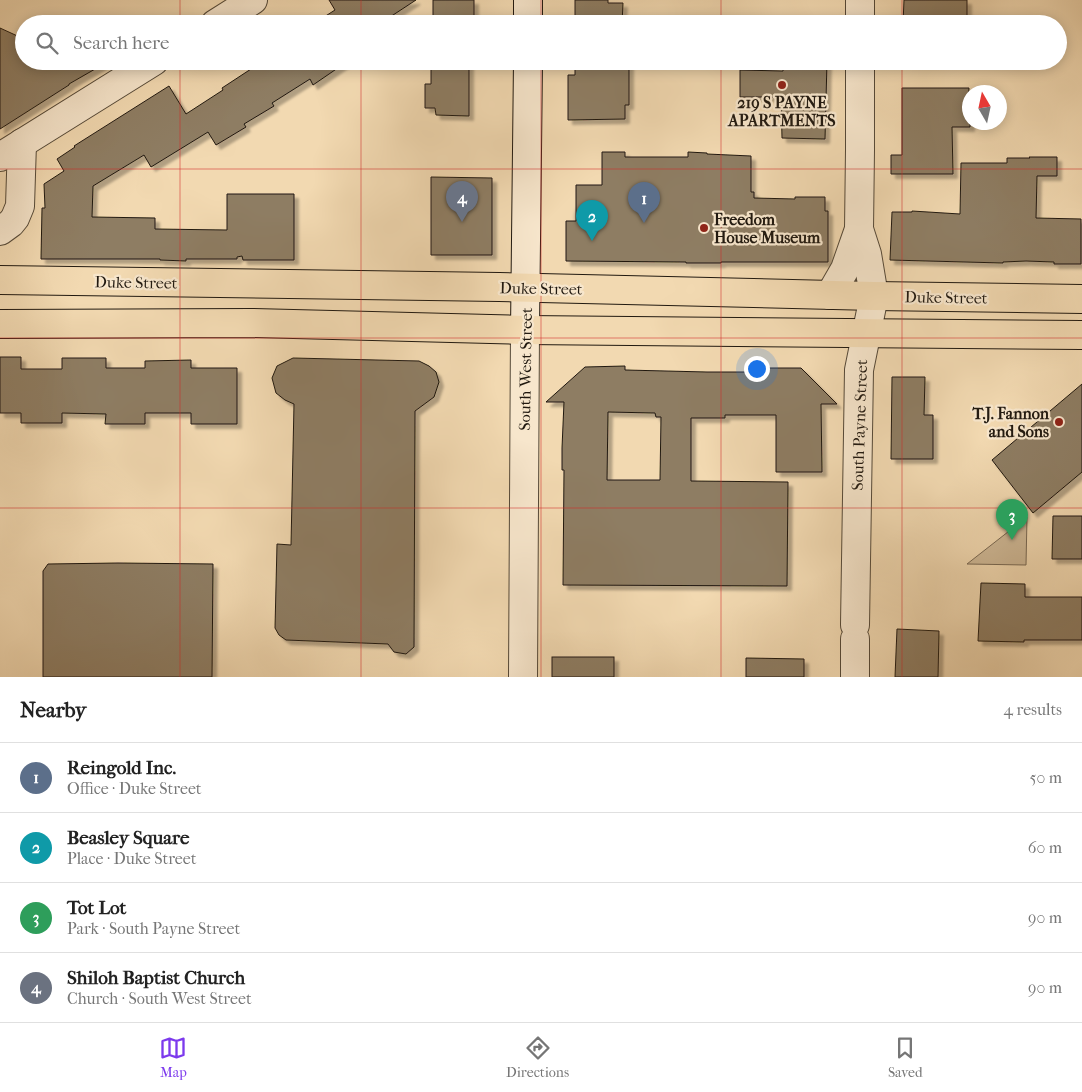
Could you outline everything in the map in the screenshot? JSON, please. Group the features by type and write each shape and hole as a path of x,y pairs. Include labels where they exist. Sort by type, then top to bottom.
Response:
{"main road":[{"name":"Duke Street","path":"0,280 1082,299"},
{"path":"0,324 251,323 525,330 1082,335"}],"street":[{"path":"229,15 253,0"},
{"path":"528,0 528,15"},
{"path":"860,0 860,15"},
{"path":"0,231 11,224 20,206 11,150 140,70"},
{"name":"South West Street","path":"523,677 528,70"},
{"name":"South Payne Street","path":"855,677 858,370 874,296 867,254 859,229 860,70"},
{"name":"South Payne Street","path":"830,296 845,269 859,229"}],"shaded area":[{"path":"1027,517 1026,565 967,564"}],"building":[{"path":"329,0 416,0 393,15 327,15 335,10"},
{"path":"433,0 474,0 474,15 433,15"},
{"path":"575,0 608,0 608,3 623,3 622,15 575,15"},
{"path":"904,0 967,0 967,15 903,15"},
{"path":"0,28 15,35 15,70 93,70 69,84 0,129"},
{"path":"249,70 335,70 313,85 310,79 272,103 274,106 244,124 246,127 216,145 208,132 151,167 144,155 93,186 92,217 155,218 155,229 227,230 227,194 294,194 294,260 243,260 242,256 237,257 237,259 186,259 186,261 160,259 41,259 42,208 45,208 44,184 64,171 57,159 74,146 169,86 186,114 223,90 222,88"},
{"path":"431,70 469,70 469,116 436,115 435,108 425,108 425,84 431,84"},
{"path":"575,70 629,70 629,105 625,105 625,119 568,120 568,75 575,75"},
{"path":"740,70 827,70 825,139 782,138 781,97 740,97"},
{"path":"902,88 962,88 962,127 952,127 953,174 891,174 891,155 902,155"},
{"path":"602,152 625,152 625,157 688,157 688,152 751,156 751,192 754,192 754,198 795,199 795,197 825,197 825,211 828,211 828,262 686,263 566,261 566,221 576,221 576,185 602,185"},
{"path":"1057,157 1057,176 1037,176 1036,218 1081,219 1081,264 1026,261 1003,263 890,260 892,212 912,211 960,214 961,163 1007,163 1007,158"},
{"path":"431,177 492,178 492,255 431,255"},
{"path":"0,357 21,357 21,369 62,369 62,358 106,358 106,368 145,368 145,361 191,360 191,368 237,368 237,424 191,424 191,413 145,413 145,424 105,424 106,414 62,413 62,423 21,423 21,413 0,413"},
{"path":"293,358 419,361 436,372 439,382 434,397 415,411 414,647 406,654 394,652 388,644 286,640 279,635 275,628 277,544 291,545 294,404 276,393 272,378 277,366"},
{"path":"625,366 625,370 707,372 756,372 757,368 801,368 837,404 821,404 822,472 776,472 776,415 725,415 725,418 691,418 691,481 788,482 787,586 563,585 564,470 562,470 562,448 564,402 546,402 585,367","holes":["608,412 655,413 656,417 661,417 660,480 607,480"]},
{"path":"892,377 925,377 924,415 933,415 933,459 891,459"},
{"name":"T.J. Fannon and Sons","path":"1082,384 1082,472 1033,513 992,460"},
{"path":"1053,516 1082,516 1082,559 1052,559"},
{"path":"48,564 213,564 212,677 43,677 43,571"},
{"path":"981,583 1025,584 1025,597 1082,597 1082,640 978,641"},
{"path":"897,629 939,631 938,677 895,677"},
{"path":"552,657 614,657 614,677 552,677"},
{"path":"746,658 804,659 804,677 746,677"}],"place":[{"name":"219 S PAYNE APARTMENTS","path":"782,85"},
{"name":"Shiloh Baptist Church","path":"462,222"},
{"name":"Reingold Inc.","path":"644,223"},
{"name":"Freedom House Museum","path":"704,228"},
{"name":"Beasley Square","path":"592,241"},
{"name":"T.J. Fannon and Sons","path":"1059,422"},
{"name":"Tot Lot","path":"1012,540"}]}
